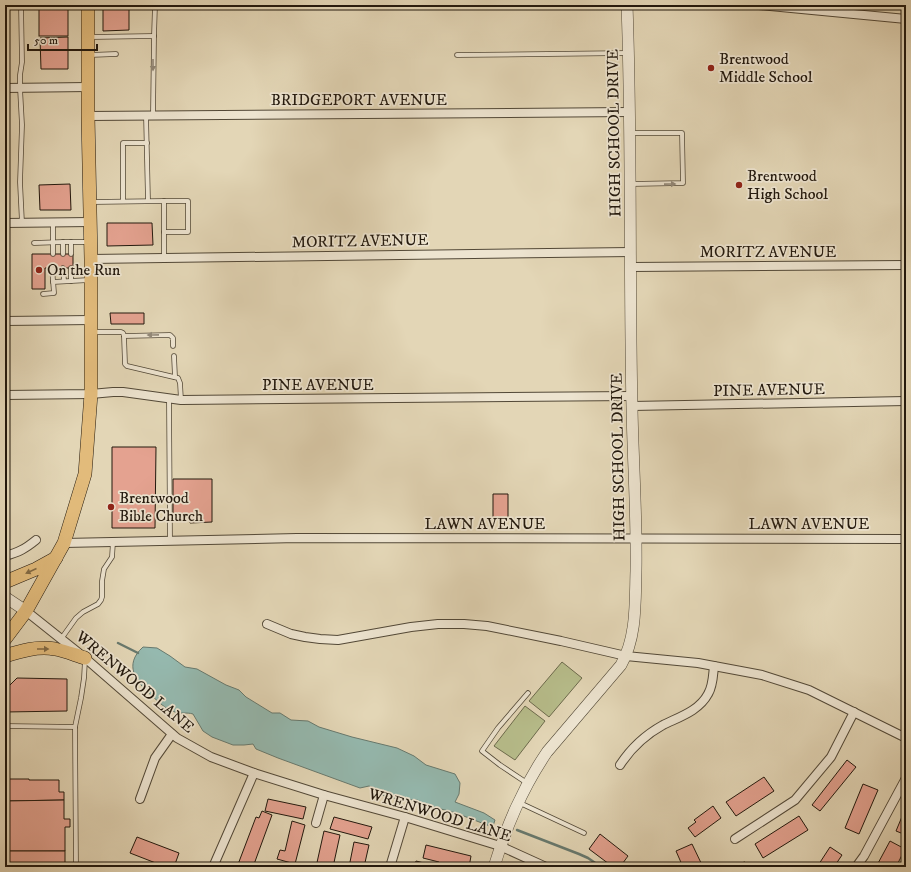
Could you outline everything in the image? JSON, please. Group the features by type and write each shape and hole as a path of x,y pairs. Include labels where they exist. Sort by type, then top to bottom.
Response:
{"main road":[{"path":"5,639 26,610 64,543 86,474 91,394 88,5"},
{"path":"5,582 36,570 56,558"},
{"path":"5,656 24,650 45,648 56,649 85,658"}],"street":[{"name":"HIGH SCHOOL DRIVE","path":"494,867 500,846 518,802 528,783 547,752 621,665 630,645 635,609 636,538 632,401 631,184 627,5"},
{"path":"759,5 906,19"},
{"path":"5,88 88,87"},
{"name":"BRIDGEPORT AVENUE","path":"88,116 629,112"},
{"path":"5,223 90,222"},
{"name":"MORITZ AVENUE","path":"91,259 631,252"},
{"name":"MORITZ AVENUE","path":"631,267 906,265"},
{"path":"5,321 91,326"},
{"name":"PINE AVENUE","path":"5,395 123,392 181,400 906,401"},
{"name":"LAWN AVENUE","path":"64,543 297,538 906,539"},
{"path":"5,556 26,548 36,540"},
{"path":"5,597 26,610"},
{"name":"WRENWOOD LANE","path":"26,610 85,658 172,734 211,757 254,773 324,795 500,846 546,867"},
{"path":"267,624 291,634 320,639 338,640 411,627 438,624 479,625 561,641 626,656 714,666 762,675 809,690 906,738"},
{"path":"620,765 635,745 646,736 662,725 694,709 701,703 709,693 714,666"},
{"path":"735,839 795,800 831,757 854,712"},
{"path":"140,799 155,758 172,734"},
{"path":"213,867 254,773"},
{"path":"856,867 864,856 906,778"},
{"path":"316,823 324,795"},
{"path":"390,867 405,818"}],"lane":[{"path":"21,5 22,62 20,88 22,125 20,182 22,223"},
{"path":"148,201 147,143 150,115 155,5"},
{"path":"88,37 154,36"},
{"path":"457,54 629,53"},
{"path":"88,55 116,54"},
{"path":"630,133 682,133 683,183 631,184"},
{"path":"123,201 123,143 147,143"},
{"path":"90,202 188,200 188,232 164,232"},
{"path":"164,201 164,258"},
{"path":"53,254 54,223"},
{"path":"63,242 63,254"},
{"path":"71,242 71,254"},
{"path":"34,243 90,242"},
{"path":"43,294 54,293 52,268"},
{"path":"63,268 64,281"},
{"path":"71,268 72,281"},
{"path":"53,282 91,280"},
{"path":"91,326 123,333 127,366 176,377"},
{"path":"124,336 170,335 173,338 174,346"},
{"path":"174,356 176,377 180,383 181,400"},
{"path":"169,399 170,541"},
{"path":"61,639 76,618 83,612 98,604 101,600 104,569 112,557 113,542"},
{"path":"76,867 75,726 82,698 85,658"},
{"path":"528,693 498,728 482,751 500,765 528,783"},
{"path":"5,726 75,726"},
{"path":"518,802 584,833"}],"green space":[{"path":"562,662 582,678 549,717 529,701"},
{"path":"525,706 545,721 515,760 494,746"}],"water":[{"path":"143,647 157,648 185,667 197,669 226,685 239,690 246,697 272,713 280,713 291,720 308,721 319,727 397,748 414,756 426,765 455,774 460,783 459,794 455,802 484,813 495,820 493,826 456,813 426,805 417,800 398,799 381,795 376,789 369,786 360,788 256,749 253,744 233,745 212,737 203,731 193,714 177,713 168,709 141,685 134,673 133,667 137,654"}],"building":[{"path":"41,5 67,5 67,7 41,8"},
{"path":"129,6 129,30 103,31 103,7"},
{"path":"39,9 68,9 68,36 39,36"},
{"path":"68,37 68,69 41,69 40,38"},
{"path":"70,184 71,210 40,210 39,185"},
{"path":"107,223 152,223 153,245 107,246"},
{"path":"32,254 73,254 73,268 45,268 45,289 32,289"},
{"path":"110,313 144,313 144,324 111,324"},
{"path":"112,447 156,447 155,528 112,528"},
{"path":"173,479 212,479 212,522 190,523 190,516 173,516"},
{"path":"493,494 508,494 508,520 493,519"},
{"path":"17,678 67,679 67,711 5,712 5,690"},
{"path":"847,760 856,767 820,811 812,805"},
{"path":"764,777 774,791 736,816 726,802"},
{"path":"5,779 59,780 59,792 64,792 64,800 5,801"},
{"path":"863,784 878,790 859,834 845,828"},
{"path":"268,799 306,807 303,819 265,811"},
{"path":"64,800 64,819 70,819 70,827 65,827 65,851 5,851 5,801"},
{"path":"713,806 721,818 695,837 688,828 696,822 694,820"},
{"path":"906,807 906,835 896,831"},
{"path":"262,811 272,815 253,867 237,867 256,817 259,818"},
{"path":"799,816 808,830 763,858 755,844"},
{"path":"334,817 372,827 368,839 330,829"},
{"path":"292,821 305,825 295,864 277,859 280,850 285,851"},
{"path":"324,831 340,835 333,867 316,867"},
{"path":"600,834 628,856 620,867 613,867 589,849"},
{"path":"137,837 179,853 174,867 166,867 130,853"},
{"path":"890,841 905,849 896,867 876,867"},
{"path":"354,842 369,845 364,867 349,867"},
{"path":"692,844 703,867 683,867 676,851"},
{"path":"426,845 471,856 469,867 450,865 450,867 438,867 439,862 423,858"},
{"path":"830,847 842,855 834,867 817,867"},
{"path":"5,851 65,851 65,867 5,867"},
{"path":"416,861 428,864 428,867 414,867"},
{"path":"745,862 746,867 722,867"}],"waterway":[{"path":"118,643 138,653"},
{"path":"517,830 579,854 601,867"}],"place":[{"name":"Brentwood Middle School","path":"711,68"},
{"name":"Brentwood High School","path":"739,185"},
{"name":"On the Run","path":"39,270"},
{"name":"Brentwood Bible Church","path":"111,507"}]}
